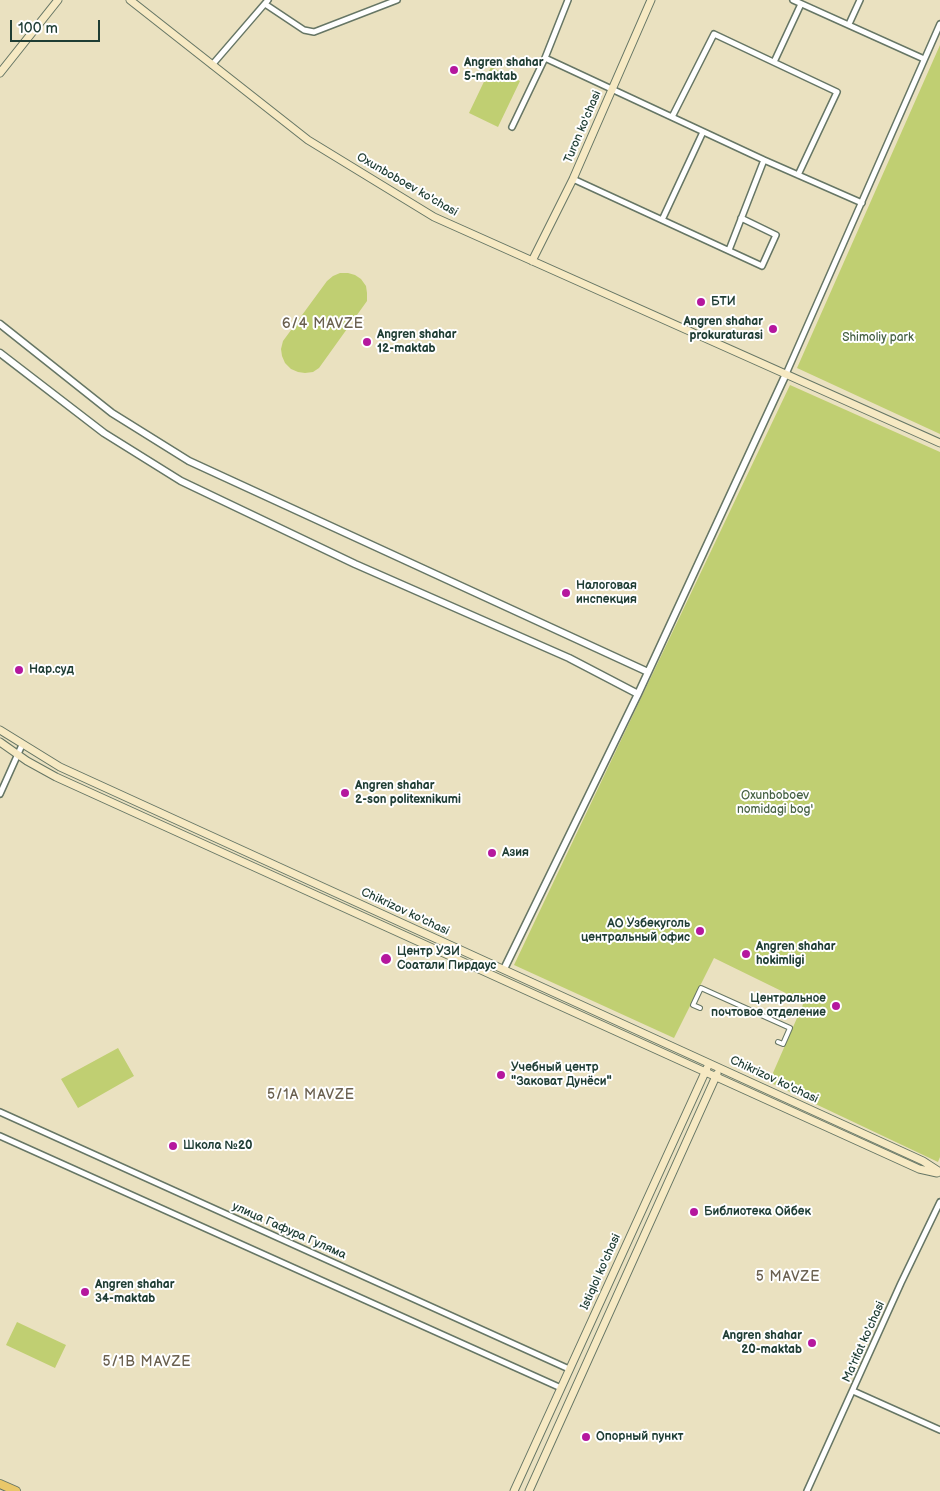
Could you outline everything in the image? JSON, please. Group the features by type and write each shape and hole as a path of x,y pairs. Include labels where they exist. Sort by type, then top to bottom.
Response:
{"highway":[{"path":"0,1484 16,1491"},
{"path":"0,1489 4,1491"}],"main road":[{"path":"0,73 58,0"},
{"name":"Oxunboboev ko'chasi","path":"130,0 308,140 434,217 940,443"},
{"name":"Turon ko'chasi","path":"532,261 573,179 651,0"},
{"name":"Chikrizov ko'chasi","path":"0,730 60,766 923,1161 940,1173"},
{"name":"Chikrizov ko'chasi","path":"0,742 56,777 920,1169 940,1173"},
{"path":"676,1058 680,1050"},
{"name":"Istiqlol ko'chasi","path":"514,1491 709,1063"},
{"name":"Istiqlol ko'chasi","path":"529,1491 720,1068"},
{"path":"546,1423 557,1428"}],"street":[{"path":"212,65 266,2 304,30 314,32 397,0"},
{"path":"512,127 545,58 568,0"},
{"path":"793,0 924,59"},
{"path":"849,24 860,0"},
{"path":"774,62 801,4"},
{"path":"504,969 638,694 786,374 940,24"},
{"path":"672,118 714,34 838,92 798,175"},
{"path":"545,58 672,118 862,203"},
{"path":"662,220 704,132"},
{"path":"729,250 764,160"},
{"path":"573,179 762,266 776,236 741,218"},
{"path":"0,324 112,412 189,461 648,672"},
{"path":"0,353 104,434 181,481 356,564 569,658 638,694"},
{"path":"0,794 22,744"},
{"path":"700,1008 693,1004 700,988 790,1028 783,1044 778,1042"},
{"name":"улица Гафура Гуляма","path":"0,1112 569,1369"},
{"path":"0,1136 561,1388"},
{"name":"Ma'rifat ko'chasi","path":"807,1491 940,1202"},
{"path":"853,1391 940,1430"}],"green space":[{"name":"Shimoliy park","path":"940,45 940,434 797,368"},
{"path":"491,67 520,81 498,127 469,113"},
{"path":"340,273 355,275 361,279 366,286 367,301 319,368 313,372 305,373 291,369 285,363 282,356 283,341 327,281"},
{"name":"Oxunboboev nomidagi bog'","path":"790,385 940,452 940,1157 938,1162 769,1082 804,1002 714,958 674,1038 514,965"},
{"path":"118,1048 134,1076 78,1108 61,1079"},
{"path":"17,1322 66,1345 55,1368 6,1345"}],"place":[{"name":"Angren shahar 5-maktab","path":"454,70"},
{"name":"БТИ","path":"701,302"},
{"name":"Angren shahar prokuraturasi","path":"773,329"},
{"name":"Angren shahar 12-maktab","path":"367,342"},
{"name":"Налоговая инспекция","path":"566,593"},
{"name":"Нар.суд","path":"19,670"},
{"name":"Angren shahar 2-son politexnikumi","path":"345,793"},
{"name":"Азия","path":"492,853"},
{"name":"АО Узбекуголь центральный офис","path":"700,931"},
{"name":"Angren shahar hokimligi","path":"746,954"},
{"name":"Центр УЗИ Соатали Пирдаус","path":"386,959"},
{"name":"Центральное почтовое отделение","path":"836,1006"},
{"name":"Учебный центр \"Заковат Дунёси\"","path":"501,1075"},
{"name":"Школа №20","path":"173,1146"},
{"name":"Библиотека Ойбек","path":"694,1212"},
{"name":"Angren shahar 34-maktab","path":"85,1292"},
{"name":"Angren shahar 20-maktab","path":"812,1343"},
{"name":"Опорный пункт","path":"586,1437"}],"district":[{"name":"6/4 MAVZE","path":"323,324"},
{"name":"5/1A MAVZE","path":"311,1095"},
{"name":"5 MAVZE","path":"788,1277"},
{"name":"5/1B MAVZE","path":"147,1362"}]}
